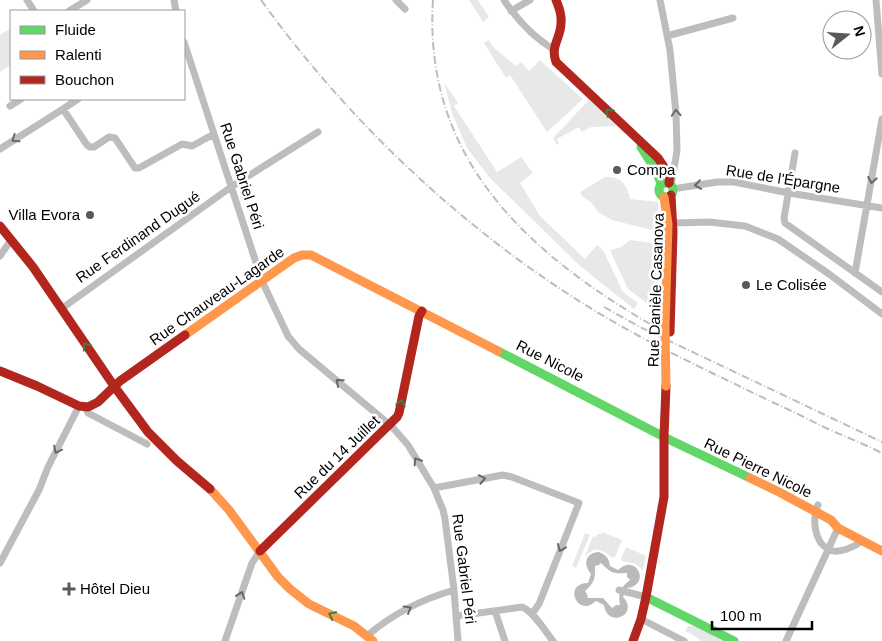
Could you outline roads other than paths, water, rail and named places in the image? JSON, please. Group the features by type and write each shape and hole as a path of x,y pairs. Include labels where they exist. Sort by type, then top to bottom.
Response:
{"main road":[{"path":"556,0 561,15 561,25 553,56 556,62 658,158 670,176 670,189"},
{"name":"Rue Danièle Casanova","path":"633,641 646,597 664,497 664,436 670,332 673,223 670,189"},
{"name":"Rue Danièle Casanova","path":"666,386 664,350 668,241 666,206 670,189"},
{"path":"0,226 33,267 122,398 153,437 177,461 216,494 278,577 310,604 354,626 370,638"},
{"name":"Rue Chauveau-Lagarde","path":"101,401 114,386 294,258 302,255 311,255 422,311"},
{"name":"Rue du 14 Juillet","path":"260,551 397,417 422,311"},
{"name":"Rue Nicole","path":"422,311 664,436"},
{"path":"0,371 82,407 97,404 111,398 122,398"},
{"name":"Rue Pierre Nicole","path":"664,436 816,508 838,528 882,551"},
{"path":"646,597 734,641"}],"street":[{"path":"71,10 87,0"},
{"path":"396,0 405,9"},
{"path":"504,0 511,11 538,40 554,49"},
{"path":"511,11 530,0"},
{"path":"660,0 670,50 676,114 677,151 670,189"},
{"path":"876,0 882,74"},
{"path":"667,36 733,18"},
{"name":"Rue Gabriel Péri","path":"185,45 262,281 288,336 299,349 390,425 408,445 434,488 445,519 457,616 458,641"},
{"path":"10,106 19,100"},
{"path":"0,149 76,100"},
{"path":"63,109 87,145 90,147 109,137 115,138 135,168 139,168 182,144 192,146 214,134"},
{"path":"855,273 882,119"},
{"name":"Rue Ferdinand Dugué","path":"61,309 231,187 318,132"},
{"path":"795,153 784,218 785,222 882,292"},
{"name":"Rue de l'Épargne","path":"670,189 717,182 734,182 882,208"},
{"path":"673,223 709,222 745,226 778,239 882,314"},
{"path":"0,256 11,240"},
{"path":"0,563 48,468 82,407 88,413 147,444"},
{"path":"434,488 503,475 579,503 539,604 532,614"},
{"path":"816,508 815,529 823,545 828,550 850,549 862,541"},
{"path":"786,641 838,528"},
{"path":"225,641 252,563 260,551"},
{"path":"370,638 373,631 407,608 454,590"},
{"path":"622,591 646,597"},
{"path":"457,616 526,608 553,641"},
{"path":"495,611 505,641"},
{"path":"641,619 684,641"}],"railway":[{"path":"261,0 299,50 384,145 480,231 532,269 585,304 655,345 828,429 882,453"},
{"path":"433,0 434,56 445,107 464,152 491,194 524,231 562,265 604,296 650,324"},
{"path":"604,307 640,327 882,442"}],"place":[{"name":"Compa","path":"617,170"},
{"name":"Villa Evora","path":"90,215"},
{"name":"Le Colisée","path":"746,285"},
{"name":"Hôtel Dieu","path":"69,589"}]}
